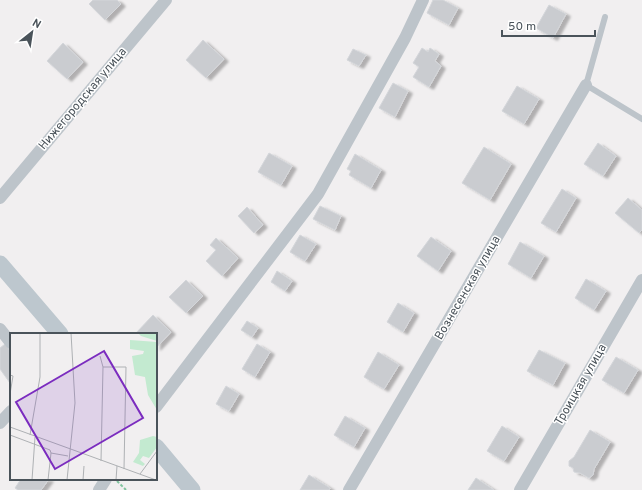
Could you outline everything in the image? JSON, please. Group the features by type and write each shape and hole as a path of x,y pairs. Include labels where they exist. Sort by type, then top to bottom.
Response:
{"street":[{"name":"Нижегородская улица","path":"0,198 166,0"},
{"path":"157,406 318,194 405,38 423,0"},
{"name":"Вознесенская улица","path":"349,490 586,85"},
{"path":"0,264 59,333"},
{"name":"Троицкая улица","path":"520,490 642,280"},
{"path":"0,329 10,342"},
{"path":"0,423 10,412"},
{"path":"157,448 192,490"},
{"path":"99,490 105,480"}],"lane":[{"path":"605,17 586,85 642,118"}],"path":[{"path":"115,480 126,490"}],"building":[{"path":"93,0 117,0 121,4 105,20 89,4"},
{"path":"433,0 443,0 458,8 449,25 427,13"},
{"path":"549,5 566,14 553,38 536,28"},
{"path":"203,40 224,59 206,78 186,60"},
{"path":"63,43 83,62 67,79 47,61"},
{"path":"422,48 428,52 430,48 439,54 435,61 441,66 429,87 413,77 419,67 413,63"},
{"path":"353,49 366,55 359,66 347,60"},
{"path":"393,83 408,91 395,117 379,108"},
{"path":"517,86 539,99 524,124 502,111"},
{"path":"598,143 616,156 603,176 584,164"},
{"path":"484,147 511,164 490,200 462,183"},
{"path":"269,153 292,166 281,185 258,172"},
{"path":"355,154 381,170 371,188 349,175 351,171 347,169"},
{"path":"562,189 576,198 556,232 541,223"},
{"path":"628,198 642,210 642,230 639,233 615,213"},
{"path":"320,206 341,216 335,230 313,219"},
{"path":"247,207 263,225 254,233 238,216"},
{"path":"300,235 316,244 305,261 290,252"},
{"path":"431,237 451,251 438,271 417,256"},
{"path":"216,238 238,258 222,276 206,261 216,250 210,245"},
{"path":"520,242 544,256 531,278 508,264"},
{"path":"277,271 292,281 285,291 271,282"},
{"path":"586,279 606,291 594,310 575,298"},
{"path":"186,280 203,296 186,313 169,297"},
{"path":"398,303 414,313 403,332 387,322"},
{"path":"153,315 171,332 157,347 157,333 136,333"},
{"path":"247,321 258,328 252,337 241,330"},
{"path":"5,344 10,351 10,383 0,369 0,348"},
{"path":"257,344 270,352 255,377 242,369"},
{"path":"539,350 565,363 553,385 527,371"},
{"path":"378,352 399,365 384,389 364,377"},
{"path":"616,357 638,370 624,393 602,380"},
{"path":"226,386 239,394 229,411 216,404"},
{"path":"345,416 365,428 354,447 334,435"},
{"path":"502,426 519,437 504,461 487,451"},
{"path":"590,430 610,442 594,469 593,475 589,478 580,473 574,472 573,468 569,466 569,461 574,457"},
{"path":"309,475 330,488 329,490 300,490"},
{"path":"476,478 494,490 468,490"},
{"path":"20,480 48,480 41,490 18,490 15,488"}]}
